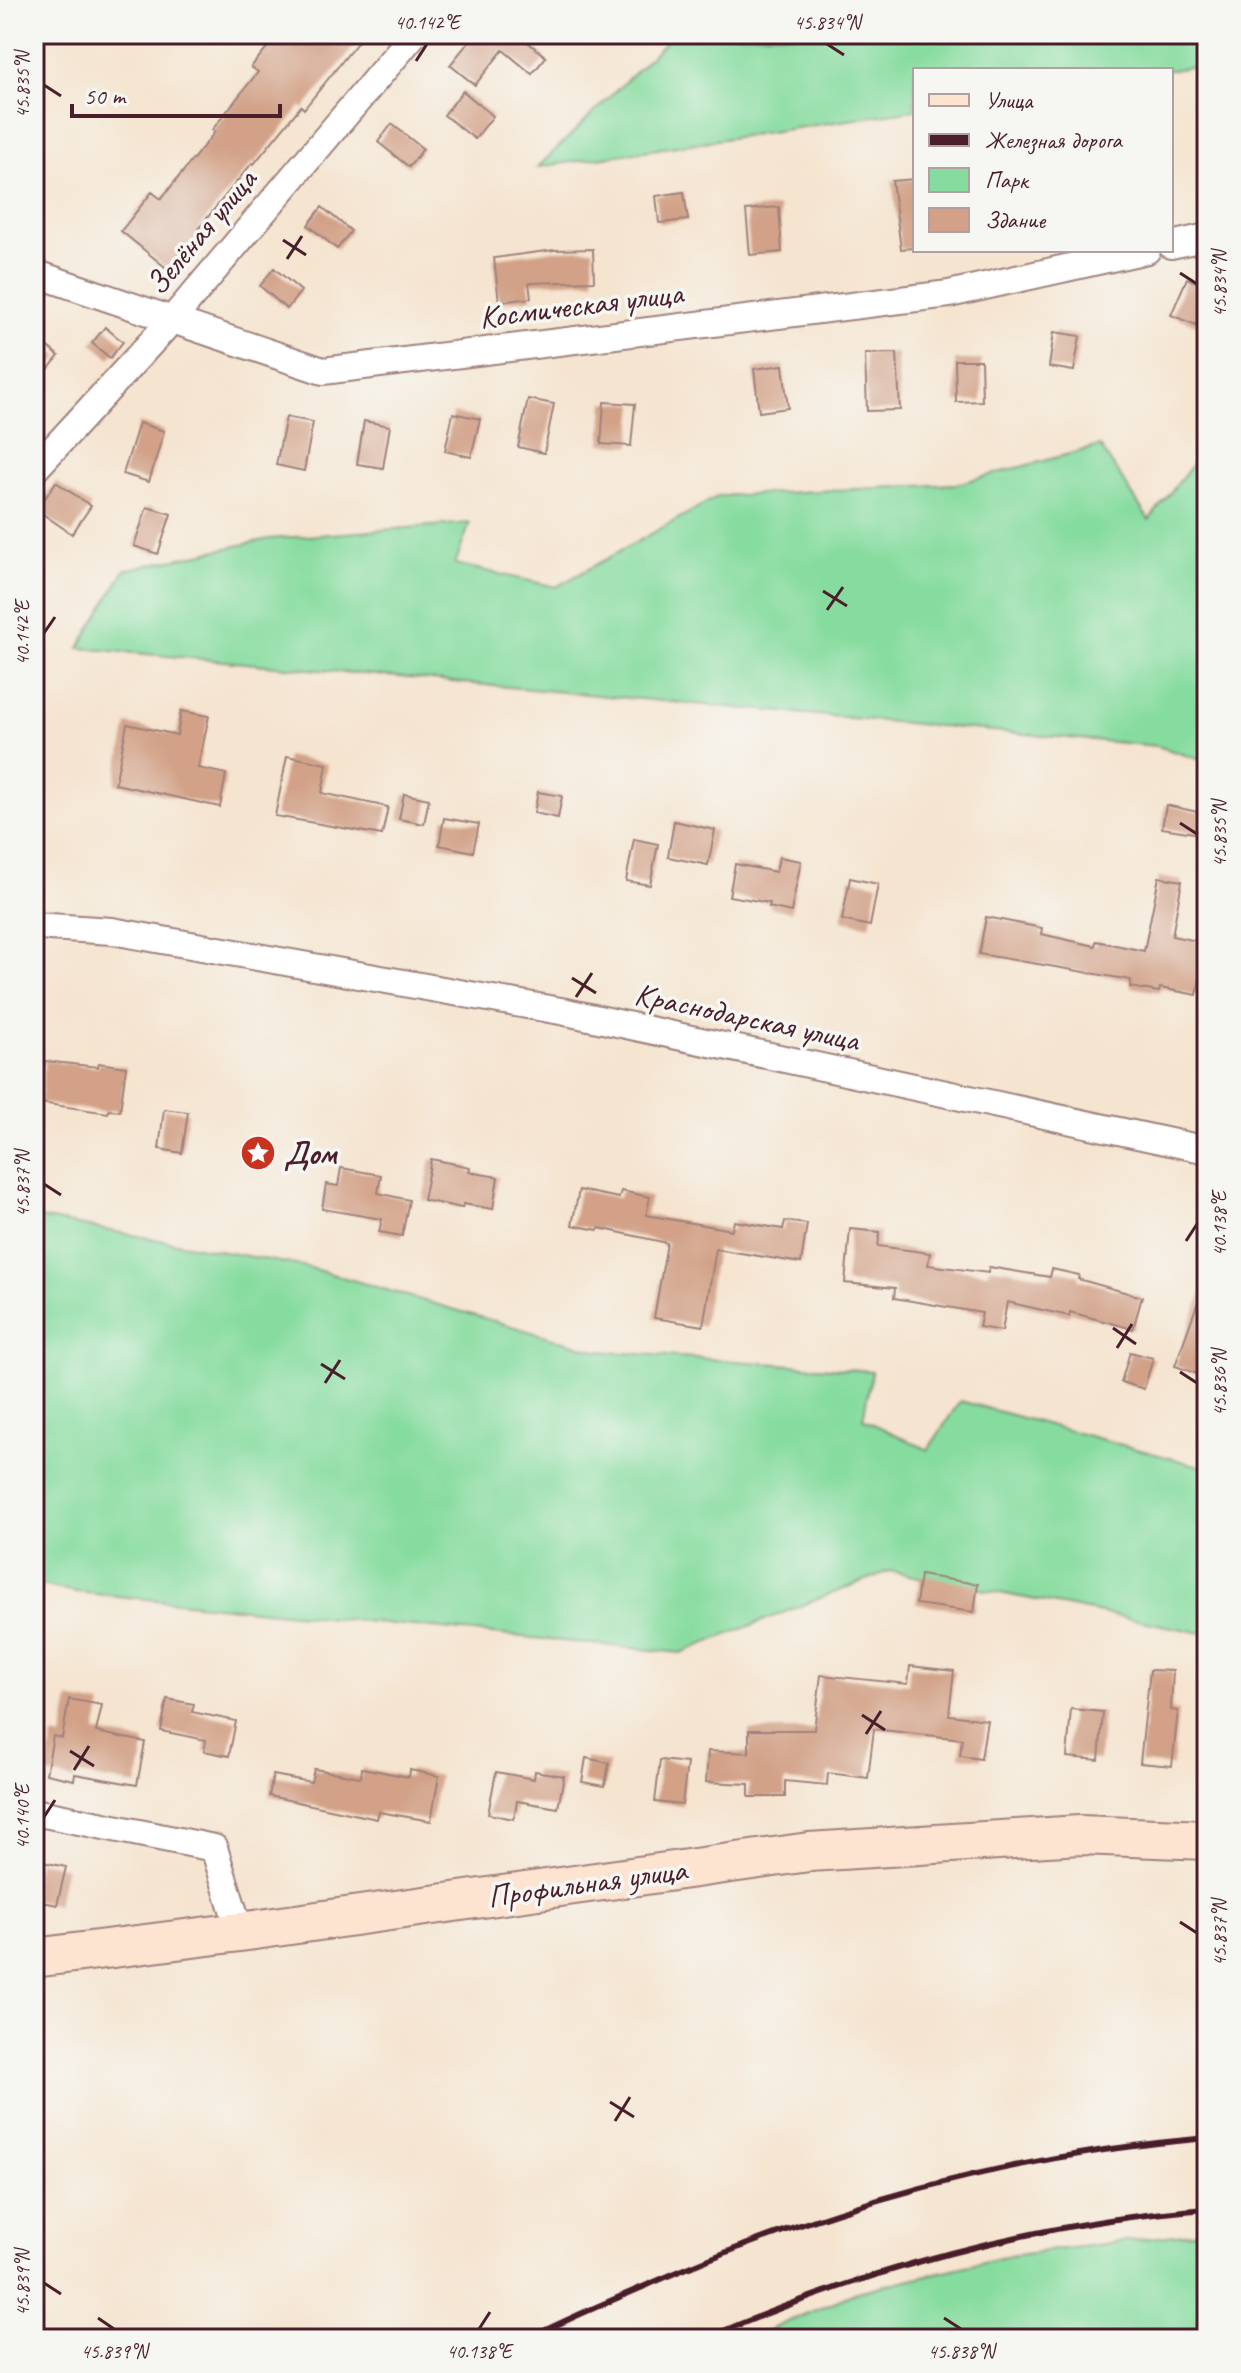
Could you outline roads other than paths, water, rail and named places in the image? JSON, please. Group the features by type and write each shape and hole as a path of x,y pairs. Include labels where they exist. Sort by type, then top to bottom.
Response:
{"main road":[{"name":"Профильная улица","path":"34,1958 809,1852 1080,1835 1207,1840"}],"street":[{"name":"Зелёная улица","path":"34,470 171,321 414,34"},
{"path":"1173,245 1207,237"},
{"name":"Космическая улица","path":"34,273 323,371 949,294 1138,252"},
{"name":"Краснодарская улица","path":"34,926 112,931 566,1012 1207,1150"},
{"path":"34,1812 214,1848 240,1932"}],"railway":[{"path":"528,2339 713,2257 850,2208 990,2171 1061,2157 1207,2138"},
{"path":"705,2339 826,2291 951,2253 1078,2225 1207,2209"}],"place":[{"name":"Дом","path":"258,1153"}]}
